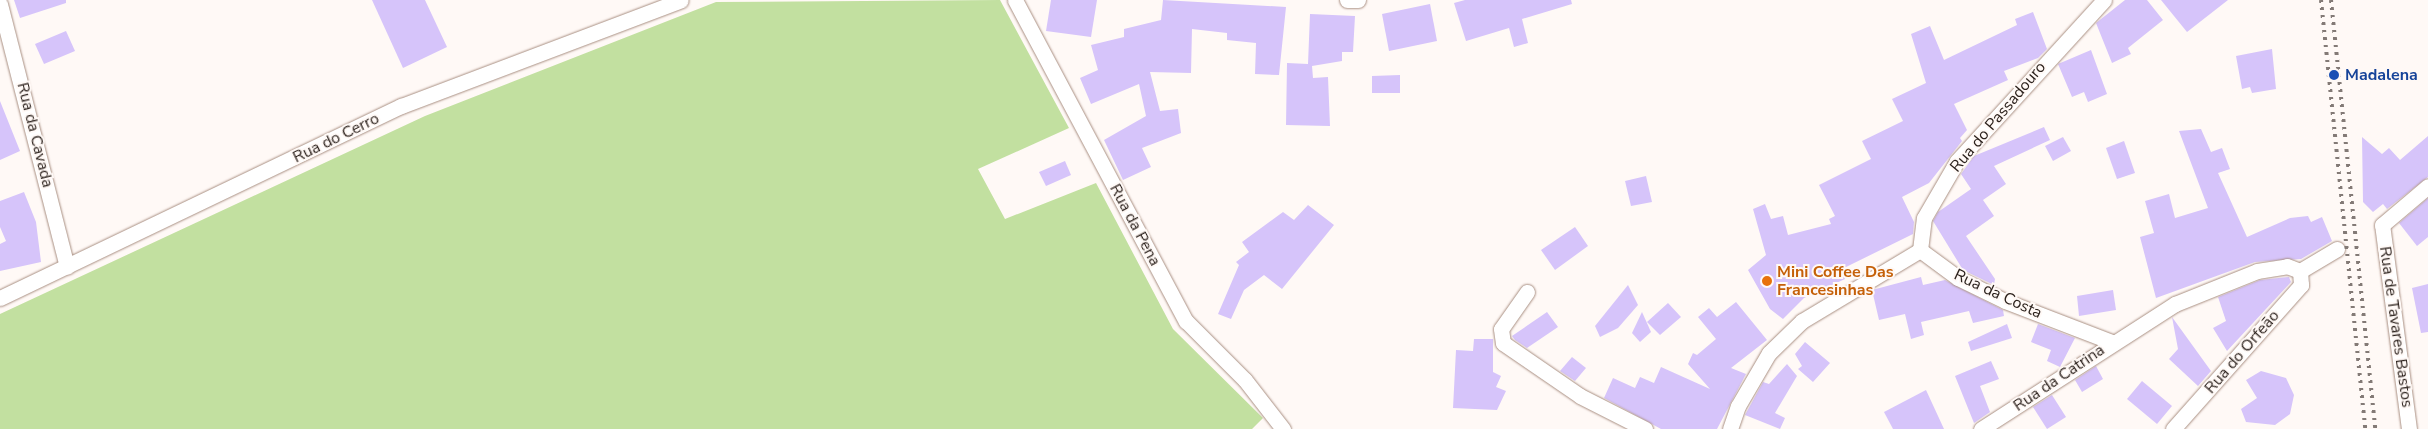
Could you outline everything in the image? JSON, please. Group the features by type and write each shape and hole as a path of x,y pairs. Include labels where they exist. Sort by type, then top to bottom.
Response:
{"street":[{"name":"Rua do Cerro","path":"0,298 401,106 681,0"},
{"name":"Rua da Pena","path":"1015,0 1186,321 1245,380 1283,429"},
{"path":"1347,0 1358,0"},
{"name":"Rua do Passadouro","path":"1920,250 1924,218 1957,161 2104,0"},
{"name":"Rua da Cavada","path":"0,4 67,267"},
{"name":"Rua de Tavares Bastos","path":"2409,429 2382,225 2428,186"},
{"path":"2112,342 2206,290 2257,271 2287,266 2300,271 2338,249"},
{"path":"1730,429 1738,406 1769,353 1802,321 1920,250"},
{"name":"Rua da Costa","path":"1920,250 1958,278 2005,301 2112,342"},
{"name":"Rua do Orfeão","path":"2173,429 2301,284 2300,271"},
{"path":"1526,292 1501,329 1503,343 1580,396 1645,429"},
{"name":"Rua da Catrina","path":"1981,429 2112,342"}],"green space":[{"path":"1000,0 1069,128 978,169 1005,219 1096,183 1173,329 1263,418 1252,429 0,429 0,314 425,116 716,2"}],"building":[{"path":"14,0 66,0 66,3 20,18"},
{"path":"372,0 425,0 447,47 403,68"},
{"path":"1051,0 1097,0 1091,37 1046,31"},
{"path":"1163,0 1286,7 1279,75 1255,74 1256,43 1227,40 1227,33 1192,29 1191,73 1150,72 1160,111 1178,109 1181,133 1142,148 1151,167 1123,180 1104,140 1146,116 1139,84 1091,104 1080,78 1098,70 1091,45 1124,37 1124,29 1161,20"},
{"path":"1465,0 1571,0 1572,4 1522,19 1528,43 1514,47 1509,28 1466,41 1454,3"},
{"path":"2125,0 2147,0 2163,20 2128,48 2131,54 2112,63 2096,23"},
{"path":"2161,0 2228,0 2187,32"},
{"path":"1430,4 1437,41 1389,51 1382,14"},
{"path":"2033,12 2047,49 2038,58 2004,71 2008,80 1954,104 1967,130 1960,138 1962,141 1929,183 1902,197 1914,222 1913,234 1842,269 1845,279 1804,298 1783,319 1770,309 1748,270 1766,255 1753,209 1765,204 1771,219 1783,216 1788,235 1831,224 1829,219 1835,216 1819,185 1871,159 1862,141 1903,121 1892,99 1926,83 1911,34 1930,26 1944,60 2017,25 2015,19"},
{"path":"1310,14 1355,16 1353,52 1342,52 1342,61 1312,66 1313,78 1328,77 1330,126 1286,125 1287,63 1308,64"},
{"path":"66,31 75,51 44,64 35,44"},
{"path":"2272,49 2276,89 2252,93 2250,87 2242,89 2236,56"},
{"path":"2091,50 2107,94 2088,102 2084,92 2072,97 2058,64"},
{"path":"1400,75 1400,93 1372,93 1372,76"},
{"path":"0,101 20,151 0,160"},
{"path":"2044,127 2050,140 1994,166 2006,184 1983,200 1994,216 1966,236 1995,279 1994,285 1963,270 1933,221 1938,212 1971,189 1961,174 1974,156"},
{"path":"2201,129 2211,152 2222,148 2230,169 2218,173 2247,237 2290,218 2308,216 2311,222 2322,217 2332,241 2301,259 2255,262 2156,298 2140,237 2154,233 2145,201 2169,194 2175,218 2208,208 2179,131"},
{"path":"2428,136 2428,177 2387,209 2383,204 2373,212 2363,202 2362,137 2382,154 2389,148 2400,160"},
{"path":"2063,137 2071,151 2053,161 2045,146"},
{"path":"2124,141 2135,173 2117,179 2106,148"},
{"path":"1065,161 1071,175 1046,186 1039,172"},
{"path":"1646,176 1652,202 1631,206 1625,181"},
{"path":"24,192 36,222 41,262 0,271 0,244 6,241 0,227 0,201"},
{"path":"2428,198 2428,237 2417,246 2399,223"},
{"path":"1308,205 1334,225 1282,289 1264,275 1244,290 1231,319 1218,314 1239,265 1236,262 1249,252 1242,242 1283,212 1294,220"},
{"path":"1575,227 1588,246 1555,270 1541,250"},
{"path":"1921,277 1923,285 1945,280 2003,310 2004,316 1973,323 1969,311 1921,322 1924,335 1911,339 1905,314 1879,320 1872,290"},
{"path":"2289,277 2291,282 2227,351 2213,328 2226,321 2218,297 2260,280"},
{"path":"2428,284 2428,332 2421,333 2412,288"},
{"path":"1628,285 1638,305 1618,328 1600,337 1595,326"},
{"path":"2113,290 2116,310 2079,316 2077,296"},
{"path":"1736,302 1767,340 1731,368 1746,374 1717,429 1661,429 1604,398 1613,378 1635,388 1640,377 1654,383 1661,367 1710,389 1688,364 1693,353 1697,355 1716,339 1698,317 1709,308 1717,317"},
{"path":"1668,303 1681,317 1660,335 1647,322"},
{"path":"1547,312 1558,327 1527,348 1515,340 1512,336"},
{"path":"1642,312 1651,332 1640,342 1632,333"},
{"path":"2172,317 2211,371 2198,386 2169,359 2178,349"},
{"path":"2007,324 2012,338 1971,351 1968,342"},
{"path":"2038,324 2075,338 2060,367 2047,361 2051,350 2031,342"},
{"path":"1474,339 1493,339 1493,372 1501,376 1496,387 1506,391 1497,410 1453,408 1456,350 1473,351"},
{"path":"1805,342 1830,363 1813,382 1798,369 1802,366 1795,354"},
{"path":"1572,357 1586,368 1575,381 1560,371"},
{"path":"1991,361 1999,379 1980,386 1990,412 1974,423 1955,376"},
{"path":"1787,364 1797,376 1775,413 1785,418 1780,429 1745,415 1763,382 1769,384"},
{"path":"2096,366 2103,379 2082,392 2075,380"},
{"path":"2261,371 2286,378 2294,395 2290,414 2275,425 2246,422 2241,409 2257,398 2246,380"},
{"path":"2142,381 2172,406 2157,424 2127,399"},
{"path":"1926,390 1944,429 1893,429 1884,412"},
{"path":"2052,395 2066,417 2047,429 2033,407"}],"railway":[{"path":"2321,0 2365,429"},
{"path":"2331,0 2375,429"}],"place":[{"name":"Madalena","path":"2334,75"},
{"name":"Mini Coffee Das Francesinhas","path":"1767,281"}]}
